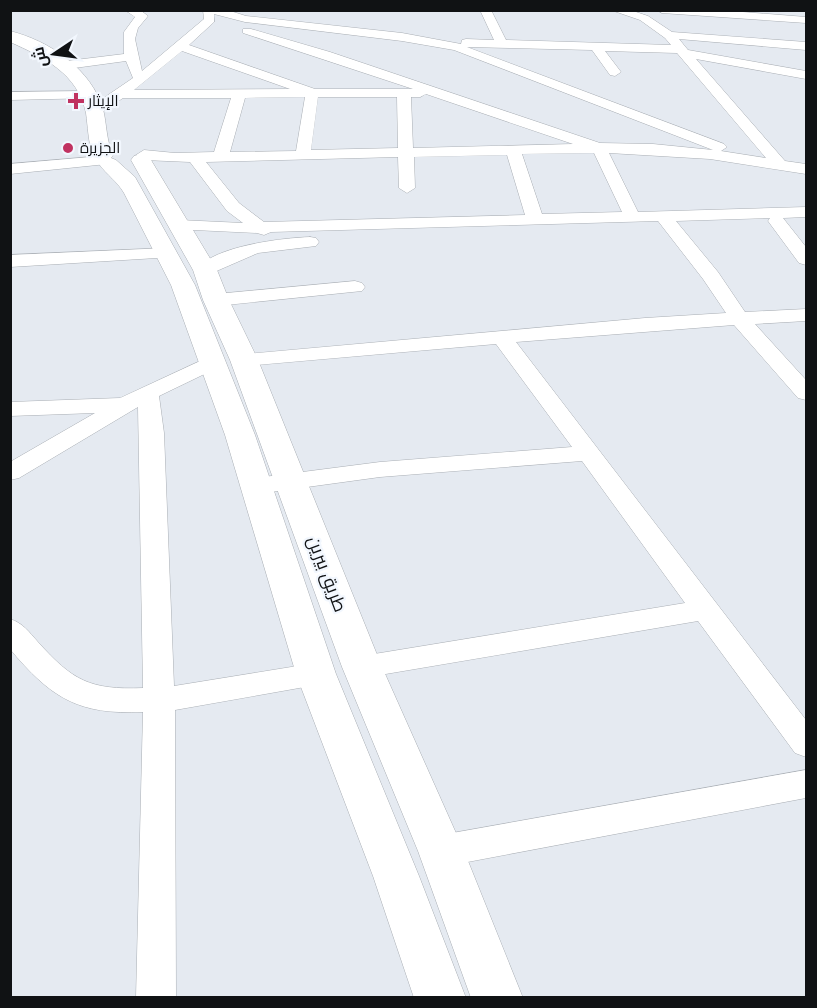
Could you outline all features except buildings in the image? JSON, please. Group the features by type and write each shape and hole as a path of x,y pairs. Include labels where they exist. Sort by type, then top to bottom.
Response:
{"main road":[{"path":"10,36 67,65 77,75 92,103"},
{"name":"طريق بيرين","path":"92,103 99,135 98,144 121,154 173,239 210,285 227,361"},
{"name":"طريق بيرين","path":"173,239 183,285 274,440 274,483 316,674 396,876 440,998"},
{"name":"طريق بيرين","path":"274,483 362,667 441,851 497,998"}],"street":[{"path":"130,10 142,16 131,30 131,57 139,78"},
{"path":"485,10 502,44"},
{"path":"616,10 644,18 669,35 780,165"},
{"path":"662,10 807,20"},
{"path":"211,14 245,19 351,26 443,43 470,51 749,159"},
{"path":"122,94 180,46 211,14"},
{"path":"211,14 599,147 632,216"},
{"path":"669,35 807,46"},
{"path":"443,43 683,51 807,75"},
{"path":"180,46 291,83 312,94"},
{"path":"596,47 615,72"},
{"path":"67,65 131,57"},
{"path":"221,156 238,93"},
{"path":"10,96 92,103 122,94 438,93"},
{"path":"303,154 312,94"},
{"path":"404,94 407,188"},
{"path":"10,169 121,154 194,157 599,147 652,149 749,159 807,170"},
{"path":"513,149 535,218"},
{"path":"194,157 223,196 258,227 286,243"},
{"path":"355,287 210,285 221,260 244,250 286,243 807,212"},
{"path":"10,261 173,239 201,228 632,216 665,220 807,220"},
{"path":"665,220 711,276 740,318 807,393"},
{"path":"777,221 807,259"},
{"path":"10,473 136,399 227,361 740,318 807,315"},
{"path":"502,337 807,744"},
{"path":"10,409 136,399"},
{"path":"136,399 152,433 159,700 156,998"},
{"path":"274,483 588,453"},
{"path":"362,667 707,609"},
{"path":"10,629 41,666 77,693 110,700 159,700 316,674"},
{"path":"441,851 807,784"}],"place":[{"name":"الإيثار","path":"76,101"},
{"name":"الجزيرة","path":"68,148"}]}
